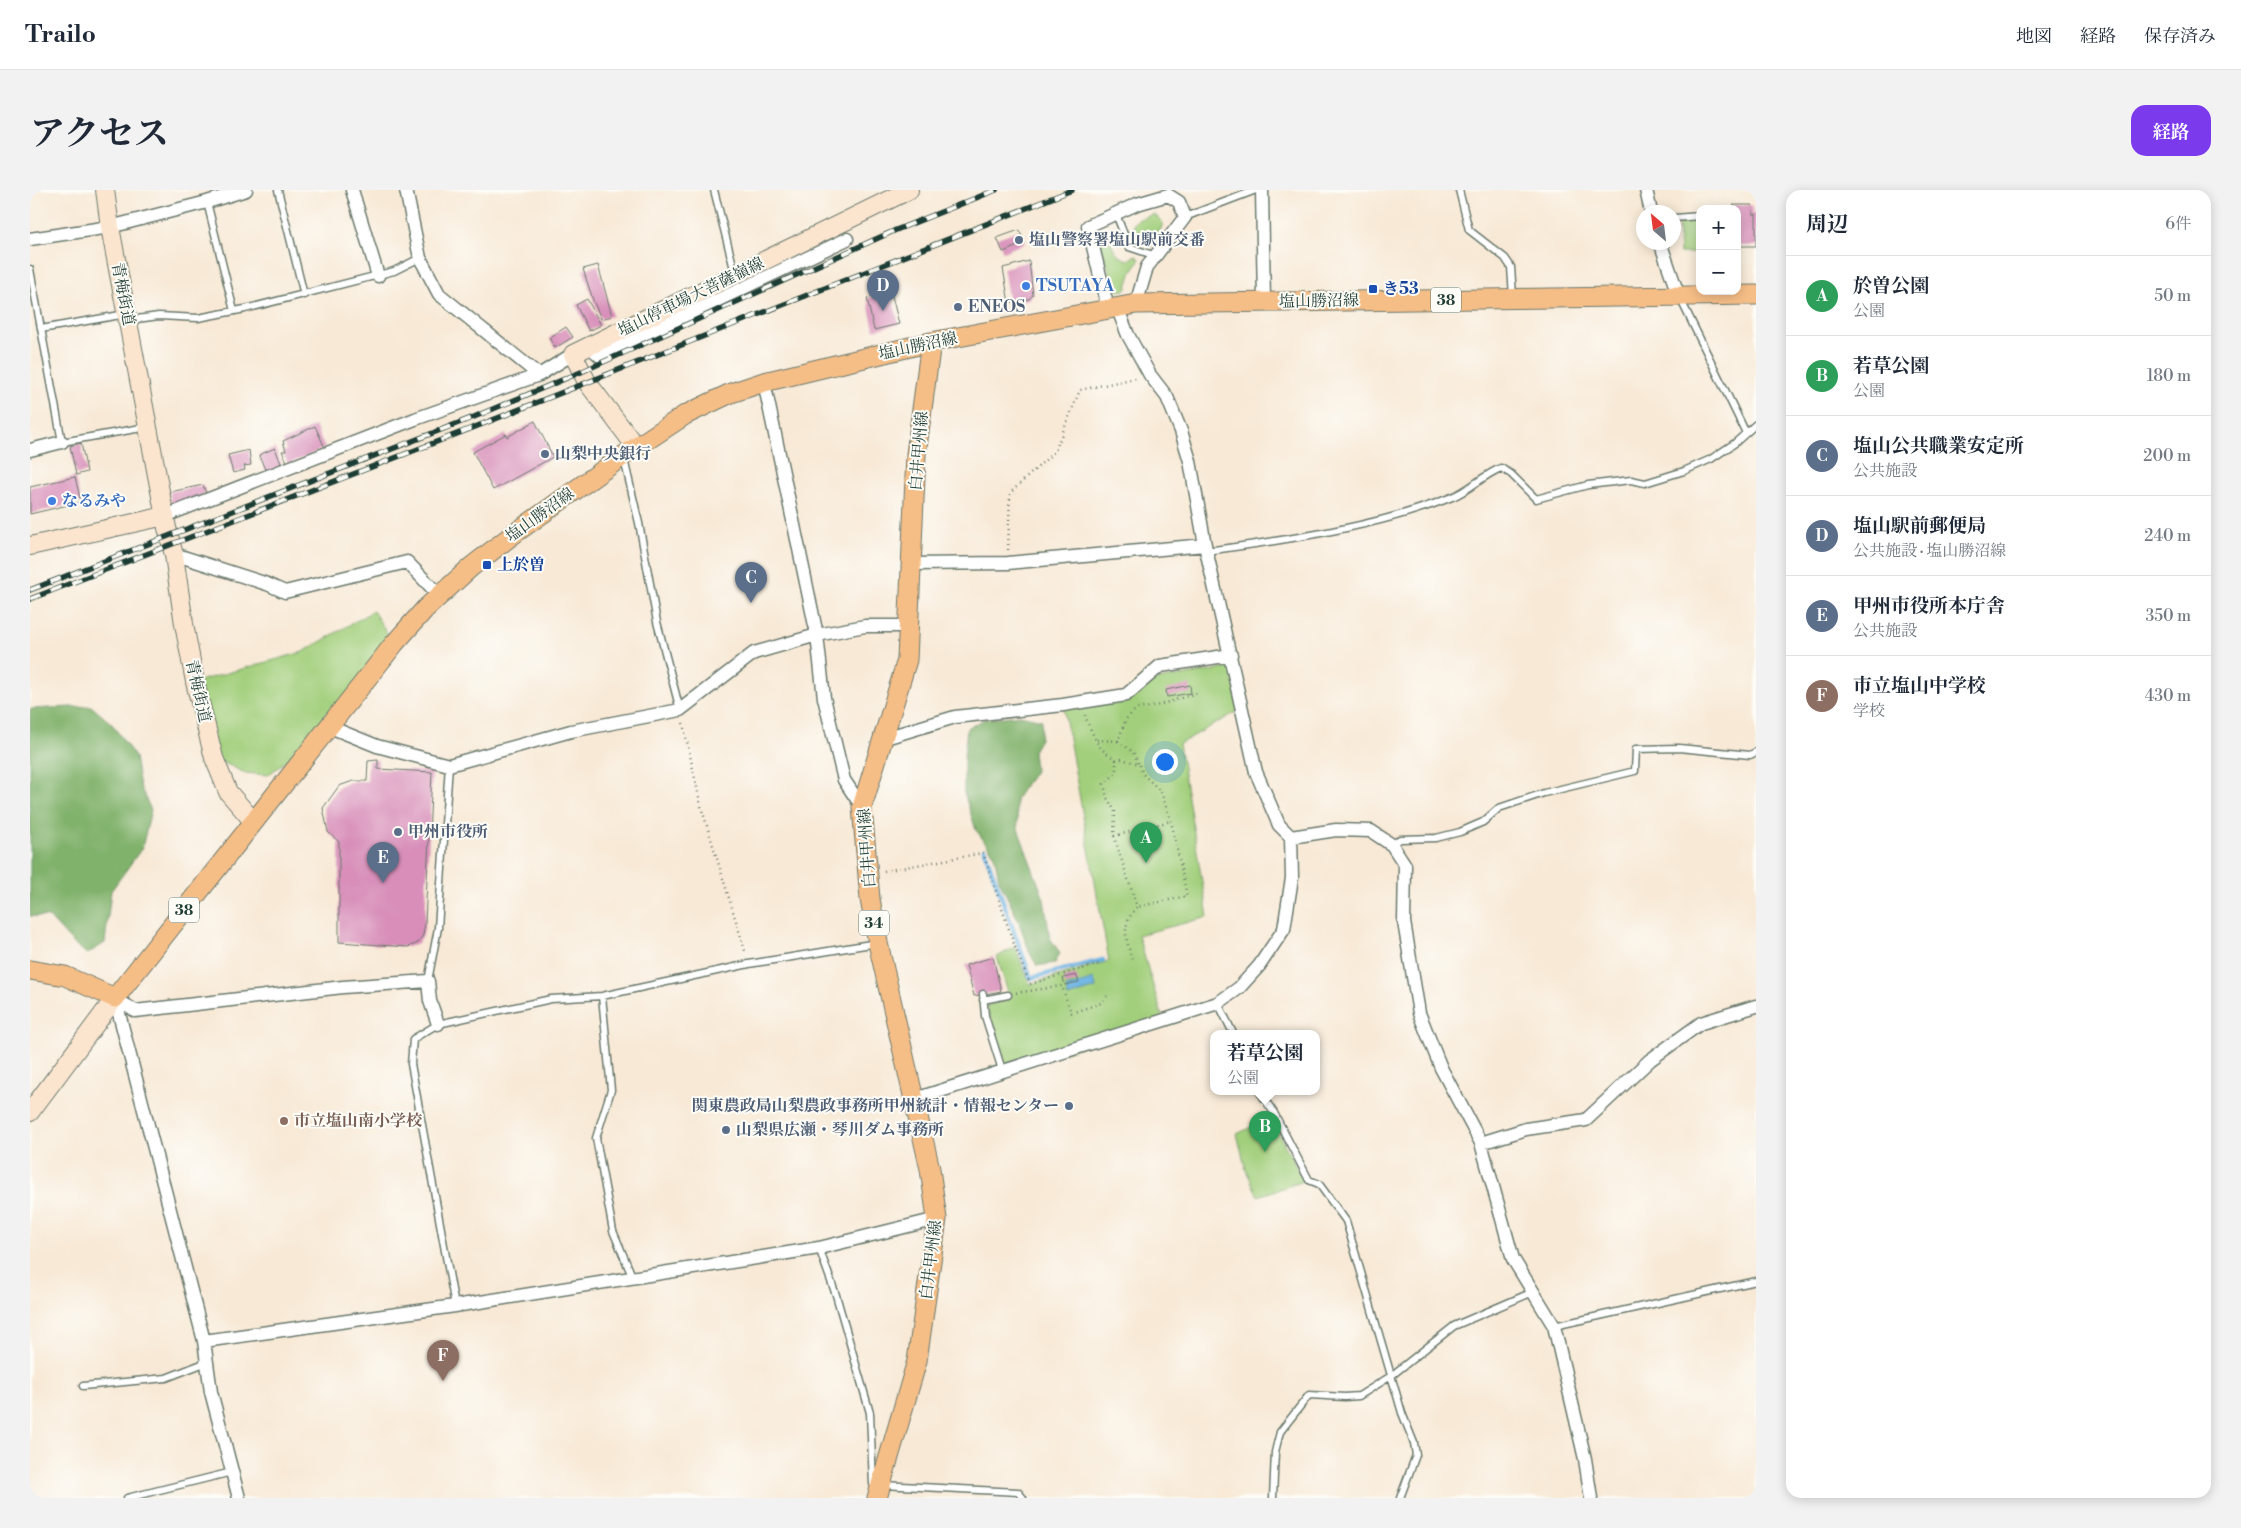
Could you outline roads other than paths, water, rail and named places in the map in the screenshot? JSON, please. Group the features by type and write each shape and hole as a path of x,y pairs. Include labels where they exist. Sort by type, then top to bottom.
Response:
{"main road":[{"name":"塩山勝沼線","path":"253,821 330,727 394,644 439,595 511,536 629,451 684,415 731,393 764,382 931,342 1136,304 1756,295"},
{"name":"白井甲州線","path":"877,1494 917,1361 938,1219 930,1169 915,1100 878,943 868,874 862,807 907,660 916,454 931,342"},
{"name":"38","path":"116,998 253,821"},
{"path":"30,970 65,976 116,998"}],"street":[{"name":"青梅街道","path":"105,190 127,317 165,516 175,557 186,634 214,758 228,792 253,821"},
{"path":"30,239 110,227 246,190"},
{"path":"352,190 378,276"},
{"path":"406,190 420,258 439,294 539,374"},
{"name":"塩山停車場大菩薩嶺線","path":"581,350 909,190"},
{"path":"1262,190 1264,302"},
{"path":"1646,190 1649,205"},
{"path":"915,1100 1218,1002 1239,988 1259,966 1284,929 1292,878 1291,837 1279,825 1256,772 1206,548 1190,461 1181,431 1167,397 1150,375 1113,308 1088,226 1137,204 1168,195 1179,202 1185,217 1147,267 1136,304"},
{"path":"30,546 165,516 415,419 539,374 581,350 600,356 847,239"},
{"path":"1663,250 1679,297"},
{"path":"581,350 581,372 629,451"},
{"path":"764,382 817,635 824,698 844,780 862,807"},
{"path":"30,450 62,442"},
{"path":"912,564 1008,563 1206,548"},
{"path":"175,557 180,556 224,570 285,592 407,562 439,595"},
{"path":"330,727 377,746 449,766 571,731 680,710 754,653 817,635 865,626 909,626"},
{"path":"882,739 955,717 1126,695 1160,666 1231,655"},
{"path":"1291,837 1336,830 1371,831 1392,845 1405,865 1404,922 1419,1013 1441,1068 1481,1143 1513,1259 1554,1326 1585,1459 1591,1498"},
{"path":"116,998 135,1011 343,987 428,981 430,1001 438,1024"},
{"path":"30,1112 116,998"},
{"path":"116,998 204,1341 211,1392 239,1498"},
{"path":"1481,1143 1526,1129 1586,1120 1650,1060 1701,1023 1756,1006"},
{"path":"204,1341 455,1306 632,1276 819,1248 938,1219"}],"lane":[{"path":"278,190 304,295"},
{"path":"714,190 736,276"},
{"path":"1185,217 1256,190"},
{"path":"1459,190 1469,230 1505,258 1511,267 1514,299"},
{"path":"207,202 234,311"},
{"path":"1116,214 1129,247 1156,256"},
{"path":"1681,217 1696,216"},
{"path":"41,329 127,317 198,318 304,295 378,276 394,271 420,258"},
{"path":"30,269 62,442 148,427"},
{"path":"1679,297 1746,431"},
{"path":"1206,548 1294,539 1393,516 1452,497 1465,491 1487,473 1501,468 1511,474 1536,499 1588,485 1631,480 1645,483 1684,471 1711,459 1735,443 1746,431 1756,424"},
{"path":"629,451 639,523 657,622 680,710"},
{"path":"1392,845 1400,839 1436,838 1460,832 1483,822 1499,808 1544,793 1635,771 1636,748 1679,748 1750,755 1756,752"},
{"path":"428,981 438,928 449,766"},
{"path":"455,1306 411,1064 413,1039 438,1024 551,999 602,996 749,964 878,943"},
{"path":"1003,1072 985,1016 983,997 1008,995"},
{"path":"602,996 611,1090 596,1138 613,1231 632,1276"},
{"path":"1218,1002 1232,1030"},
{"path":"1262,1095 1274,1113 1309,1180 1319,1184 1346,1221 1416,1455 1400,1498"},
{"path":"819,1248 836,1295 870,1413 877,1494 1018,1492 1023,1498"},
{"path":"1554,1326 1756,1281"},
{"path":"1273,1498 1275,1452 1280,1432 1309,1395 1359,1396 1391,1376 1454,1326 1533,1292"},
{"path":"83,1386 166,1378 207,1362"},
{"path":"127,1498 232,1472"}],"water":[{"path":"1094,979 1096,988 1068,997 1066,988"}],"waterway":[{"path":"984,849 1031,978 1103,960"}],"railway":[{"path":"30,590 474,417 581,372 896,230 996,190"},
{"path":"30,599 475,427 1072,190"}],"place":[{"name":"塩山警察署塩山駅前交番","path":"1019,240"},
{"name":"TSUTAYA","path":"1026,286"},
{"name":"き53","path":"1373,289"},
{"name":"ENEOS","path":"958,307"},
{"name":"塩山駅前郵便局","path":"883,311"},
{"name":"山梨中央銀行","path":"545,454"},
{"name":"なるみや","path":"52,501"},
{"name":"上於曽","path":"487,565"},
{"name":"塩山公共職業安定所","path":"751,603"},
{"name":"甲州市役所","path":"398,832"},
{"name":"於曽公園","path":"1146,863"},
{"name":"甲州市役所本庁舎","path":"383,883"},
{"name":"関東農政局山梨農政事務所甲州統計・情報センター","path":"1069,1106"},
{"name":"市立塩山南小学校","path":"284,1121"},
{"name":"山梨県広瀬・琴川ダム事務所","path":"726,1130"},
{"name":"若草公園","path":"1265,1152"},
{"name":"市立塩山中学校","path":"443,1381"}]}
